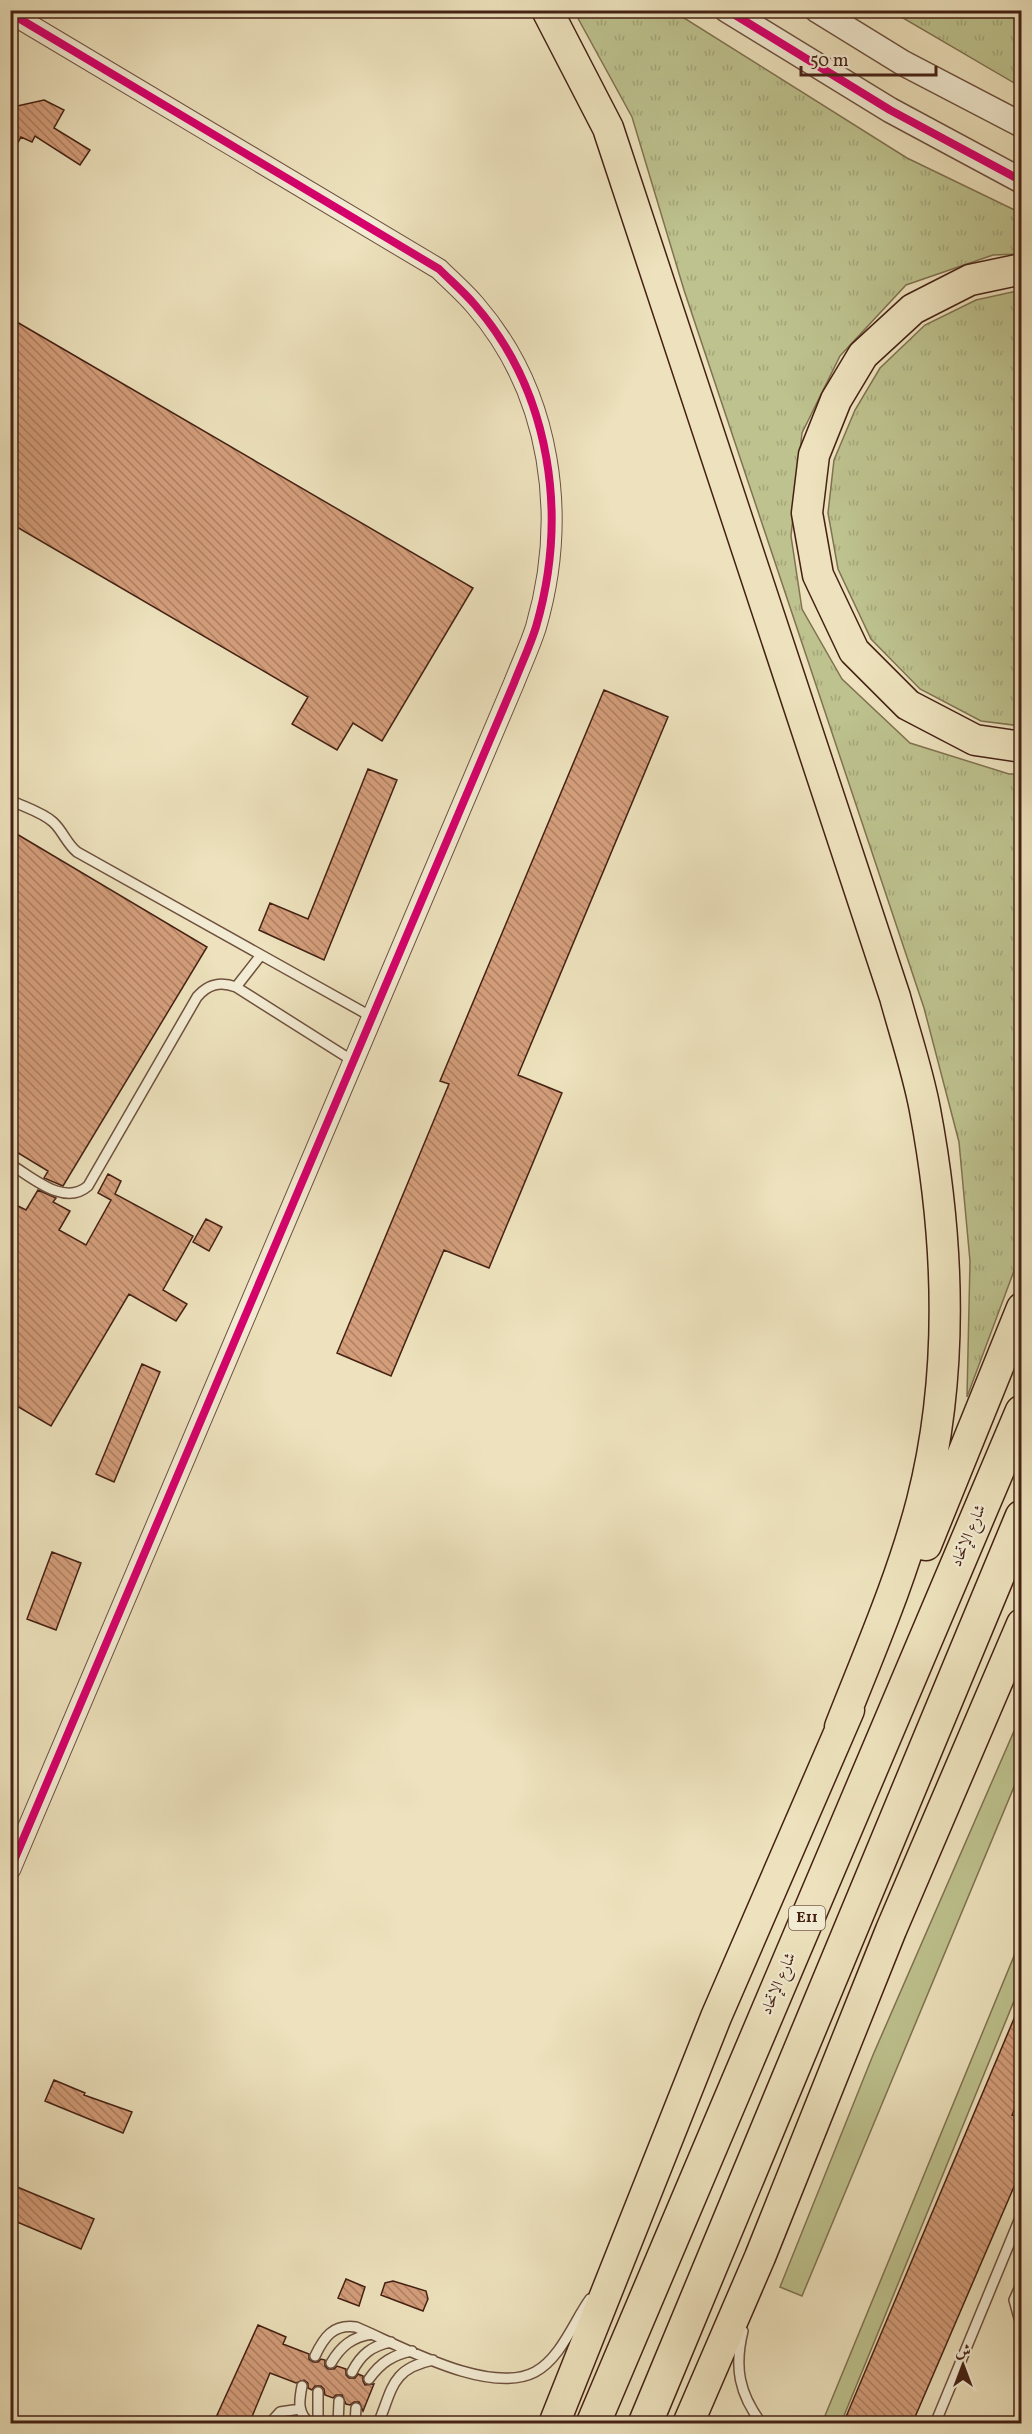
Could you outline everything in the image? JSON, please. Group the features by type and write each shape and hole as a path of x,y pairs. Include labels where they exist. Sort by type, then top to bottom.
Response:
{"highway":[{"name":"شارع الإتحاد","path":"593,2424 1022,1412"},
{"name":"E11","path":"645,2424 1022,1517"}],"main road":[{"path":"547,10 608,128 895,997 925,1109 941,1217 945,1318 937,1426 922,1501 895,1586 840,1727 716,2017 617,2260 554,2424"},
{"path":"1022,269 970,280 913,309 863,356 836,400 814,455 807,513 818,575 854,651 908,705 975,740 1022,747"},
{"path":"840,1727 902,1606 1022,1308"},
{"path":"688,2424 760,2257 891,1929 1022,1624"},
{"path":"984,1713 1022,1639"}],"street":[{"path":"727,10 890,110 1022,181"},
{"path":"818,10 903,63 1022,125"},
{"path":"10,14 439,269 475,306 507,350 530,395 546,449 554,513 548,572 536,628 10,1870"}],"lane":[{"path":"10,801 48,818 77,852 372,1017"},
{"path":"236,987 261,955"},
{"path":"10,1164 63,1194 83,1190 92,1180 197,997 214,984 222,983 236,987 353,1061"},
{"path":"935,2424 1022,2213"},
{"path":"747,2311 760,2257"},
{"path":"315,2356 328,2334 336,2328 346,2326 356,2327 468,2374 506,2380 536,2372 561,2348 588,2302 617,2260"},
{"path":"1022,2282 1014,2300 1022,2328"},
{"path":"745,2322 740,2344 739,2380 749,2407 762,2424"},
{"path":"331,2363 347,2343 359,2336 372,2334"},
{"path":"352,2372 358,2360 367,2351 391,2342"},
{"path":"369,2379 387,2359 399,2353 412,2351"},
{"path":"378,2424 403,2370 414,2364 433,2360"},
{"path":"302,2386 300,2409 306,2420 312,2424"},
{"path":"318,2392 318,2416 322,2424"},
{"path":"338,2424 339,2401"},
{"path":"355,2424 356,2408"},
{"path":"269,2424 280,2412 300,2409"}],"green space":[{"path":"574,11 673,11 907,158 1021,213 1021,254 993,255 906,285 840,356 802,433 791,536 802,609 842,679 910,743 1009,774 1021,774 1021,1252 967,1397 970,1261 959,1142 924,1008 684,290 632,117"},
{"path":"891,11 1021,11 1021,87"},
{"path":"1022,290 1021,726 981,721 920,689 871,639 838,569 828,513 834,460 855,410 880,368 925,325 976,300"},
{"path":"1021,1715 1021,1770 802,2296 780,2287 873,2055"},
{"path":"1021,1939 1021,1984 841,2423 822,2423"}],"building":[{"path":"44,100 64,110 54,128 90,150 80,165 35,136 32,142 21,137 10,157 10,112 13,107"},
{"path":"10,318 473,588 382,741 353,723 337,750 292,724 308,697 10,523"},
{"path":"604,690 668,717 518,1075 562,1093 489,1268 444,1250 391,1376 337,1353 449,1084 440,1081"},
{"path":"368,769 397,780 324,960 259,930 270,903 308,919"},
{"path":"10,830 207,947 63,1186 44,1178 48,1171 10,1148"},
{"path":"108,1174 121,1181 115,1194 193,1236 163,1290 187,1304 176,1321 129,1294 51,1426 10,1402 10,1202 26,1210 38,1190 56,1198 53,1202 70,1211 59,1230 86,1245 111,1200 98,1193"},
{"path":"206,1219 222,1227 209,1251 193,1242"},
{"path":"142,1364 160,1372 114,1482 96,1474"},
{"path":"52,1552 81,1563 56,1630 27,1619"},
{"path":"1021,2002 1022,2094 1012,2115 1022,2119 1022,2168 912,2424 843,2424"},
{"path":"54,2080 85,2093 84,2095 132,2112 123,2133 45,2101"},
{"path":"10,2184 94,2219 81,2249 10,2219"},
{"path":"346,2279 365,2287 359,2306 338,2298"},
{"path":"393,2281 426,2291 428,2299 423,2311 381,2295 385,2283"},
{"path":"258,2325 286,2337 283,2344 309,2354 309,2359 313,2362 325,2360 325,2366 328,2369 334,2369 337,2366 346,2369 346,2375 349,2378 355,2378 358,2374 363,2376 365,2385 374,2384 363,2411 359,2402 350,2405 346,2404 342,2395 336,2395 333,2398 325,2395 321,2386 315,2386 312,2390 308,2388 308,2383 304,2380 296,2383 270,2373 249,2424 213,2424"}],"cycle path":[{"path":"727,10 890,110 1022,181"},
{"path":"10,13 439,269 475,305 501,340 522,377 537,417 546,458 551,500 551,543 546,585 536,627 528,648 10,1870"}]}
